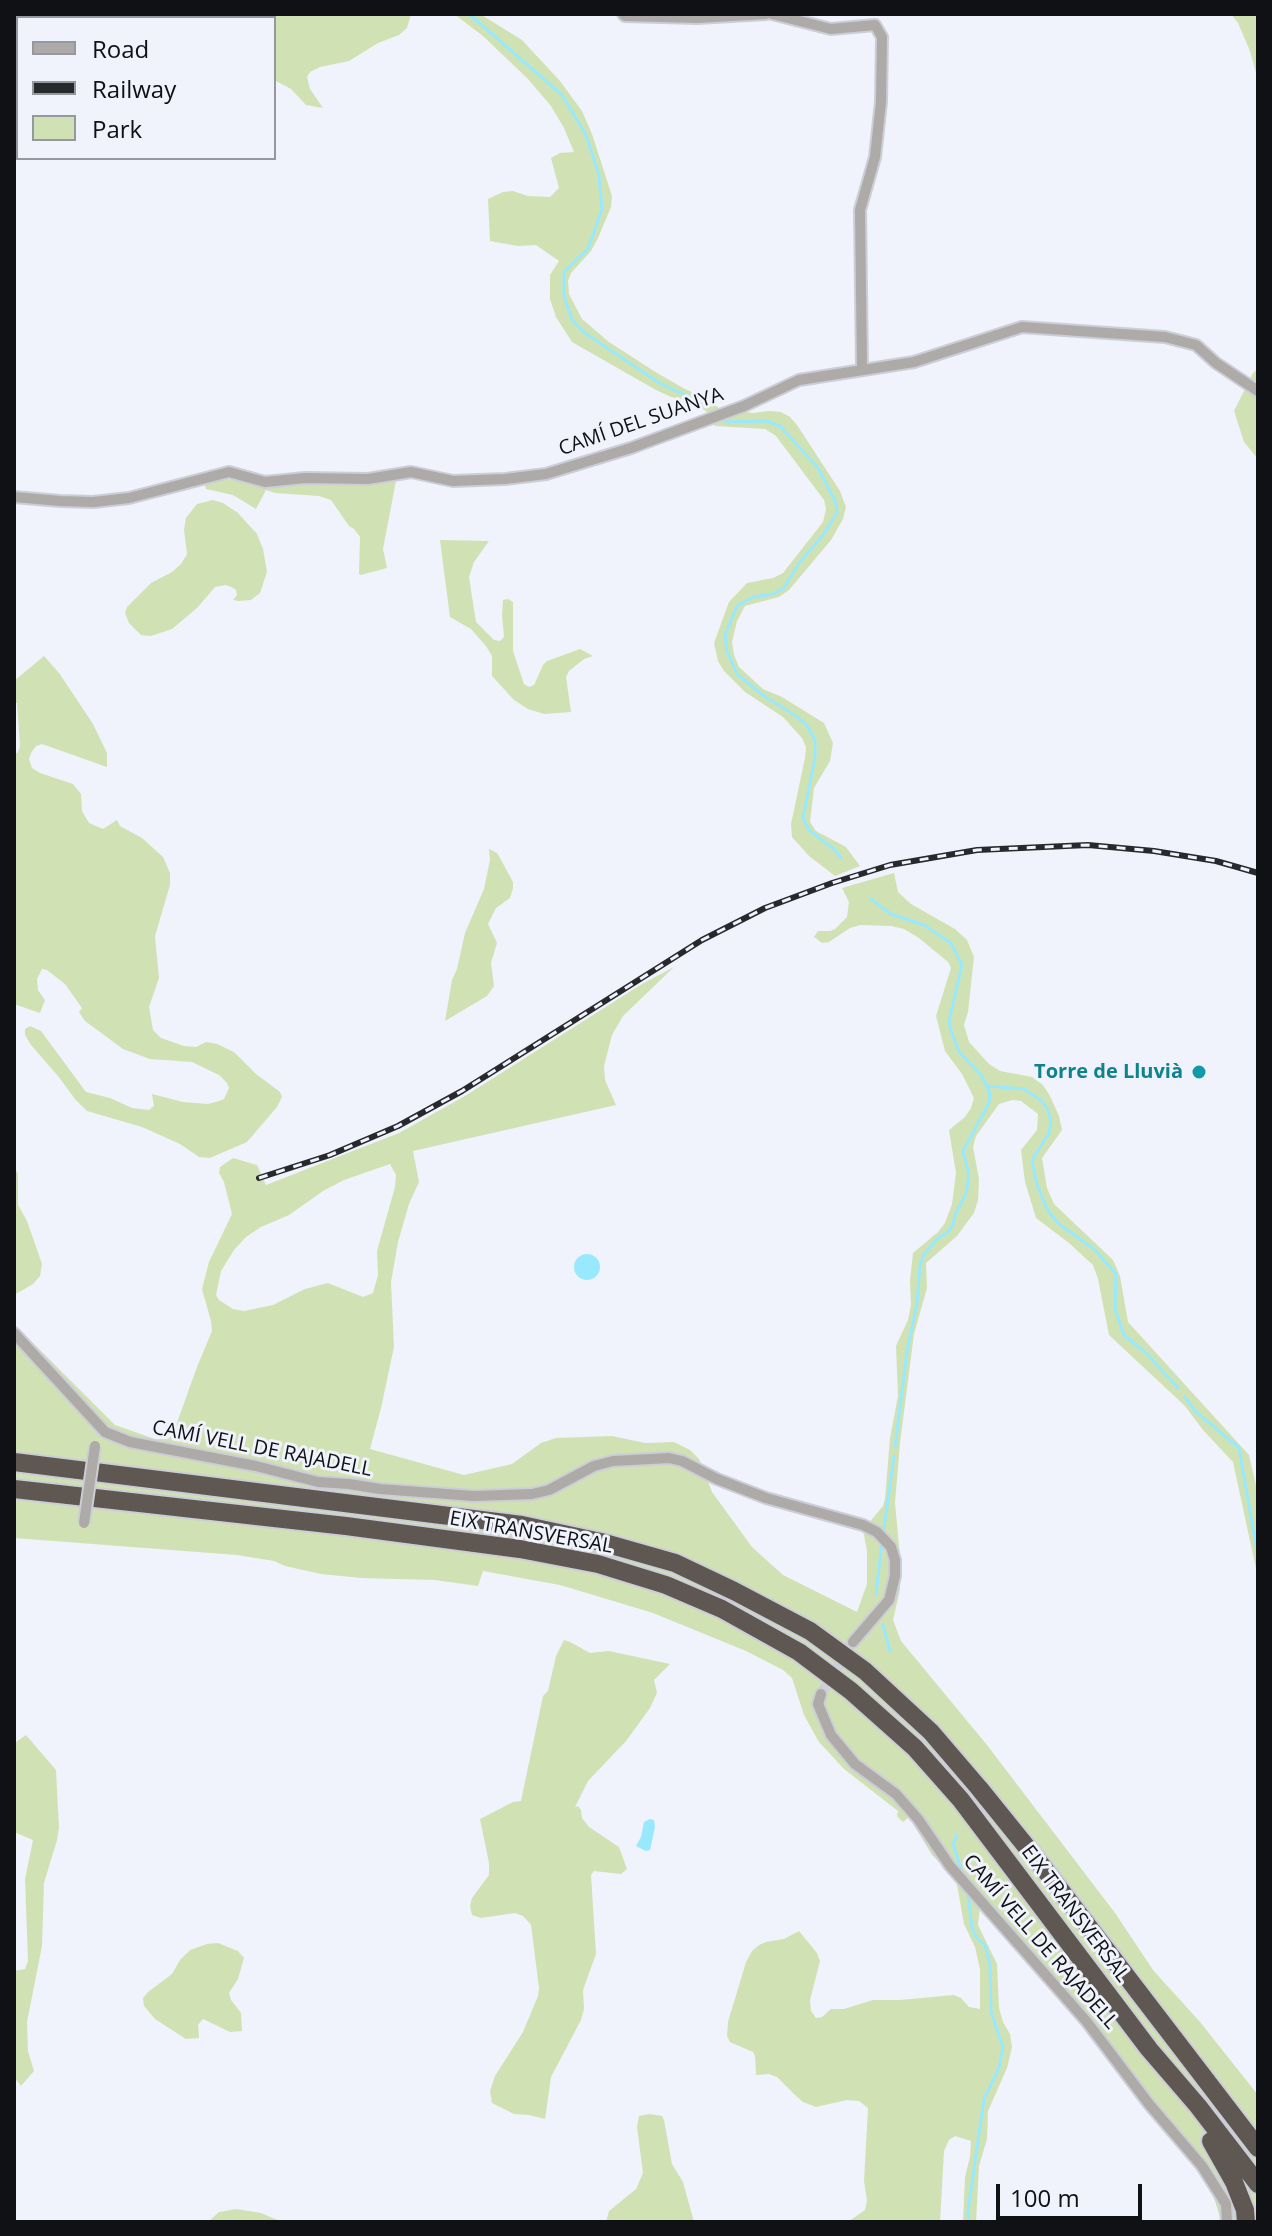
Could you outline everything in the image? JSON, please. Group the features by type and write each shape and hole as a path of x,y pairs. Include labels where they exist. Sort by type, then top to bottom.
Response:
{"highway":[{"name":"EIX TRANSVERSAL","path":"14,1462 522,1525 588,1539 675,1563 810,1631 865,1671 931,1732 960,1765 1051,1877 1258,2148"},
{"name":"EIX TRANSVERSAL","path":"14,1489 346,1526 520,1549 598,1564 666,1585 722,1609 799,1652 851,1691 915,1748 961,1800 1149,2049 1258,2184"},
{"path":"1149,2049 1220,2154 1245,2210 1246,2222"}],"street":[{"path":"623,14 697,18 769,14 831,29 875,25 882,37 881,102 875,157 860,210 862,369"},
{"name":"CAMÍ DEL SUANYA","path":"14,497 93,502 129,498 229,472 265,482 305,478 368,479 411,472 453,481 546,474 631,448 744,406 799,380 914,362 1022,327 1165,337 1196,345 1216,363 1258,391"},
{"name":"CAMÍ VELL DE RAJADELL","path":"14,1333 102,1429 130,1442 256,1466 318,1482 474,1496 532,1494 549,1490 586,1469 613,1461 660,1457 679,1460 741,1489 785,1504 863,1525 883,1537 891,1547 895,1576 892,1592 883,1609 867,1623 853,1642"},
{"path":"83,1528 95,1446 102,1429"},
{"name":"CAMÍ VELL DE RAJADELL","path":"821,1694 818,1704 831,1735 855,1764 896,1794 918,1819 950,1866 1087,2022 1149,2104 1202,2166 1226,2204 1227,2222"}],"green space":[{"path":"411,14 407,28 399,35 378,43 349,61 310,72 307,77 310,89 323,108 306,105 291,89 276,81 276,16 255,16"},
{"path":"454,14 480,14 522,40 560,81 582,111 592,134 612,196 611,207 598,238 568,281 569,294 582,319 609,342 720,409 781,412 790,417 840,491 846,507 831,540 789,590 779,597 745,606 737,621 732,642 739,667 763,689 824,723 833,743 830,761 814,788 810,822 816,831 846,847 860,866 835,876 809,856 792,837 791,824 806,747 783,717 745,692 724,671 714,643 729,602 747,583 783,573 823,522 826,509 824,500 776,436 765,429 715,426 707,412 692,401 656,390 572,342 556,317 550,299 550,275 559,261 536,245 518,246 490,241 488,199 513,191 528,196 550,197 559,188 551,158 560,153 574,152 551,106 528,79 483,36"},
{"path":"1231,14 1258,14 1258,80 1250,51"},
{"path":"1258,369 1258,459 1244,442 1234,411"},
{"path":"225,479 280,486 396,481 383,549 387,568 359,574 360,537 331,500 266,490 256,509 233,495 206,489 204,482"},
{"path":"213,500 238,513 257,534 267,572 260,593 251,600 239,601 233,600 237,595 231,587 215,587 197,608 172,629 151,636 141,635 129,623 125,613 127,607 151,583 181,564 187,554 186,518 197,504"},
{"path":"440,540 489,541 474,562 469,577 476,622 494,640 500,641 504,637 503,600 513,602 513,651 524,684 529,687 534,685 547,661 580,649 593,656 584,659 566,677 571,712 544,714 528,709 514,700 492,676 492,656 486,646 471,629 450,617"},
{"path":"44,656 93,724 107,753 107,767 42,744 31,753 32,768 73,784 81,794 82,811 89,823 103,829 117,820 120,826 142,838 163,857 170,873 170,885 155,936 159,978 149,1007 153,1030 161,1038 184,1046 196,1047 206,1042 234,1052 282,1097 247,1142 210,1158 199,1157 180,1144 142,1127 87,1111 31,1045 25,1029 30,1026 41,1031 86,1092 132,1108 149,1110 154,1106 152,1094 183,1102 208,1104 219,1101 224,1099 229,1088 219,1075 192,1062 150,1059 123,1049 85,1021 79,1012 82,1008 65,984 47,970 42,969 37,979 38,990 45,1000 40,1013 14,1004 14,755 20,746 14,681"},
{"path":"489,849 497,853 513,882 510,898 496,908 488,924 497,943 491,963 494,986 487,996 445,1021 465,933 484,889"},
{"path":"894,873 898,892 911,904 955,929 967,940 974,957 964,1025 969,1042 989,1064 1000,1071 1032,1077 1043,1085 1059,1116 1062,1130 1042,1158 1047,1188 1054,1204 1113,1260 1120,1276 1128,1322 1249,1455 1258,1494 1258,1578 1233,1462 1185,1406 1109,1335 1093,1265 1036,1218 1025,1182 1021,1150 1037,1130 1038,1114 1021,1101 999,1104 976,1136 973,1147 979,1179 974,1213 957,1236 926,1263 927,1288 914,1334 900,1443 895,1503 900,1590 893,1620 901,1641 987,1745 1115,1913 1153,1970 1200,2022 1258,2095 1258,2222 1219,2222 1214,2198 1199,2173 1057,1994 980,1907 978,1925 997,1964 999,2008 1012,2047 1007,2068 988,2111 987,2139 979,2166 976,2222 963,2222 965,2177 971,2141 955,2136 949,2140 944,2151 940,2222 848,2222 865,2210 867,2201 864,2181 868,2108 859,2101 847,2100 816,2107 803,2102 777,2077 756,2075 753,2052 730,2042 727,2036 728,2022 746,1962 759,1945 784,1939 799,1931 820,1961 810,2000 811,2011 816,2018 831,2009 844,2009 873,2000 954,1995 969,2007 980,2009 980,1969 975,1947 964,1924 956,1879 932,1855 909,1817 903,1822 897,1816 898,1811 844,1769 819,1742 804,1715 792,1678 783,1670 746,1651 653,1613 560,1585 483,1571 478,1586 435,1580 361,1578 321,1574 237,1555 14,1538 14,1324 115,1425 155,1439 167,1439 172,1436 212,1331 202,1289 209,1262 232,1214 219,1173 220,1167 233,1158 257,1165 266,1185 399,1133 465,1096 674,967 623,1016 612,1035 604,1066 605,1080 616,1105 413,1151 419,1182 398,1242 391,1282 394,1347 370,1449 464,1475 512,1464 541,1443 556,1438 612,1436 645,1443 674,1442 699,1459 712,1492 752,1547 783,1575 857,1612 867,1584 867,1551 863,1530 883,1506 885,1499 890,1438 898,1396 896,1346 911,1305 913,1253 945,1223 952,1204 956,1173 949,1130 965,1117 974,1098 945,1051 936,1016 951,968 948,962 919,938 891,926 860,925 822,943 814,937 818,931 835,929 847,917 849,902 842,888","holes":["390,1164 396,1175 377,1251 378,1275 373,1293 363,1297 328,1283 305,1289 273,1305 244,1311 233,1309 219,1300 216,1295 221,1271 246,1237 289,1215 344,1180"]},
{"path":"14,1167 18,1174 18,1205 42,1264 40,1276 33,1284 14,1295"},
{"path":"564,1640 590,1653 609,1651 670,1664 654,1680 657,1693 650,1708 626,1741 588,1781 575,1807 581,1810 582,1818 589,1827 619,1847 627,1869 621,1874 594,1871 591,1875 596,1954 583,1990 581,2020 551,2077 545,2119 514,2114 492,2103 490,2091 495,2076 523,2032 538,1996 531,1925 515,1913 481,1918 472,1915 470,1906 472,1898 489,1875 480,1819 521,1801 543,1696 548,1691 556,1656"},
{"path":"26,1735 56,1770 59,1828 44,1883 42,1946 27,2022 28,2051 34,2071 21,2086 14,2077 14,1971 25,1969 28,1961 25,1879 33,1840 14,1832 14,1741"},
{"path":"218,1943 238,1951 244,1958 238,1979 229,1993 241,2013 242,2031 230,2032 203,2019 198,2025 199,2038 186,2039 155,2019 144,2006 143,1998 172,1974 190,1950"},
{"path":"639,2116 662,2116 664,2120 672,2164 683,2182 694,2222 606,2222 609,2211 636,2189 643,2173 637,2127"},
{"path":"236,2209 261,2213 282,2222 208,2222 219,2212"}],"water":[{"path":"587,1254 596,1258 600,1267 596,1276 587,1280 578,1276 574,1267 578,1258"},
{"path":"654,1820 655,1827 650,1850 646,1851 636,1846 644,1822"}],"waterway":[{"path":"469,14 562,95 586,135 599,175 602,209 588,249 564,272 564,295 572,320 585,333 661,384 708,405"},
{"path":"726,422 767,421 780,426 818,468 836,503 837,513 784,588 773,594 753,597 737,606 725,635 727,651 737,674 807,725 815,740 815,758 803,818 809,830 841,858"},
{"path":"871,899 891,914 924,925 951,943 962,965 949,1021 951,1031 959,1052 981,1075 990,1093 989,1103 963,1151 969,1174 966,1194 953,1225 924,1254 920,1266 895,1447"},
{"path":"987,1086 1024,1089 1042,1101 1048,1110 1051,1123 1049,1133 1032,1160 1037,1185 1048,1211 1059,1224 1094,1249 1116,1274 1115,1309 1124,1335 1145,1352 1178,1388"},
{"path":"1185,1397 1195,1411 1239,1448 1258,1557"},
{"path":"883,1535 894,1456"},
{"path":"876,1594 882,1542"},
{"path":"883,1625 890,1651"},
{"path":"957,1835 953,1844 963,1875"},
{"path":"968,1894 972,1928 985,1945 990,1965 991,2012 1003,2047 999,2068 984,2099 969,2222"}],"tunnel":[{"path":"821,1694 846,1653"}],"railway":[{"path":"259,1178 330,1155 398,1126 462,1091 702,940 765,908 890,865 977,850 1088,845 1216,861 1258,873"}],"place":[{"name":"Torre de Lluvià","path":"1199,1072"}]}
